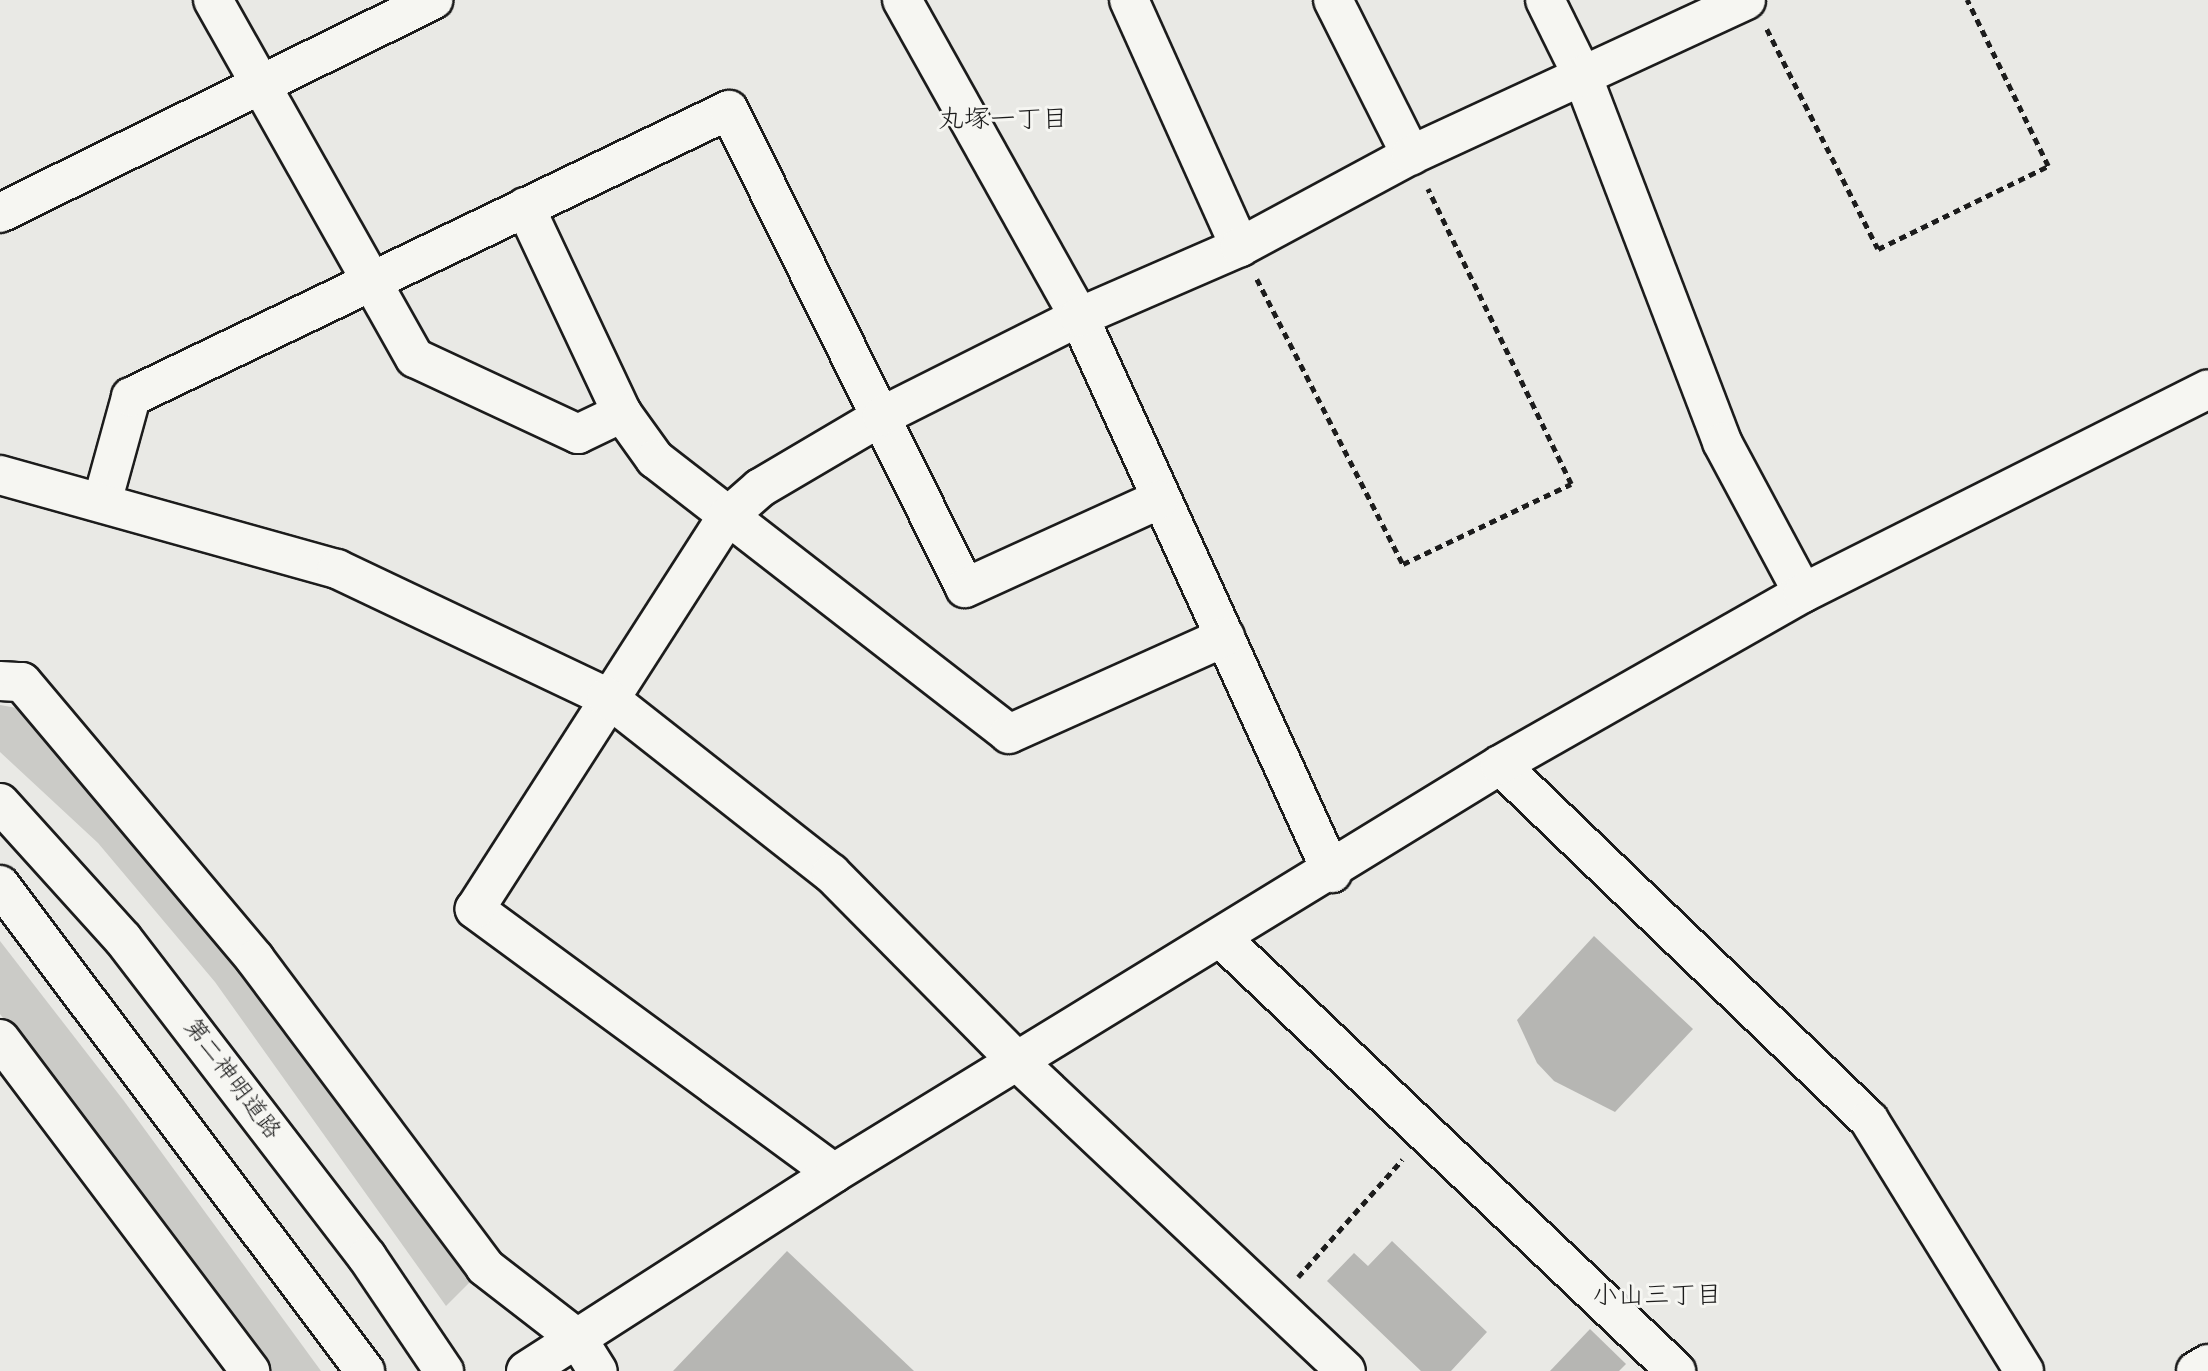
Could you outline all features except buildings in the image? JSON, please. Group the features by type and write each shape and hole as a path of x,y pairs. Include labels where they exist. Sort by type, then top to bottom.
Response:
{"main road":[{"path":"213,0 262,82 415,358 578,434 622,413"},
{"path":"2,205 433,0"},
{"path":"902,0 1079,317 1158,500 1225,638 1332,873"},
{"path":"1129,0 1240,247"},
{"path":"1333,0 1412,155"},
{"path":"1545,0 1582,75 1722,443 1803,593"},
{"path":"834,1173 475,909 607,697 727,517 760,488 882,416 1079,317 1240,247 1412,155 1582,75 1755,12"},
{"path":"103,499 131,397 729,110 965,587 1158,500"},
{"path":"525,207 622,413 656,459 727,517 1009,734 1225,638"},
{"path":"526,1371 834,1173 1332,873 1500,765 1803,593 2208,389"},
{"path":"0,475 103,499 337,569 607,697 831,873 1019,1063 1346,1371"},
{"path":"0,681 22,682 255,959 485,1267 578,1338 598,1371"},
{"path":"1500,765 1868,1120 2024,1371"},
{"name":"第二神明道路","path":"0,803 123,939 367,1257 444,1371"},
{"path":"0,886 365,1371"},
{"path":"1222,939 1676,1371"},
{"path":"0,1039 250,1371"},
{"path":"2196,1371 2208,1364"}],"path":[{"path":"1755,12 1878,249 2048,166 1966,0"},
{"path":"1240,247 1403,564 1571,484 1412,155"},
{"path":"1275,1303 1425,1134"}],"shaded area":[{"path":"0,705 17,708 271,1004 472,1280 446,1306 215,982 98,843 0,752"},
{"path":"0,941 124,1101 321,1371 271,1371 0,1014"}],"district":[{"name":"丸塚一丁目","path":"1003,122"},
{"name":"小山三丁目","path":"1657,1298"}]}
